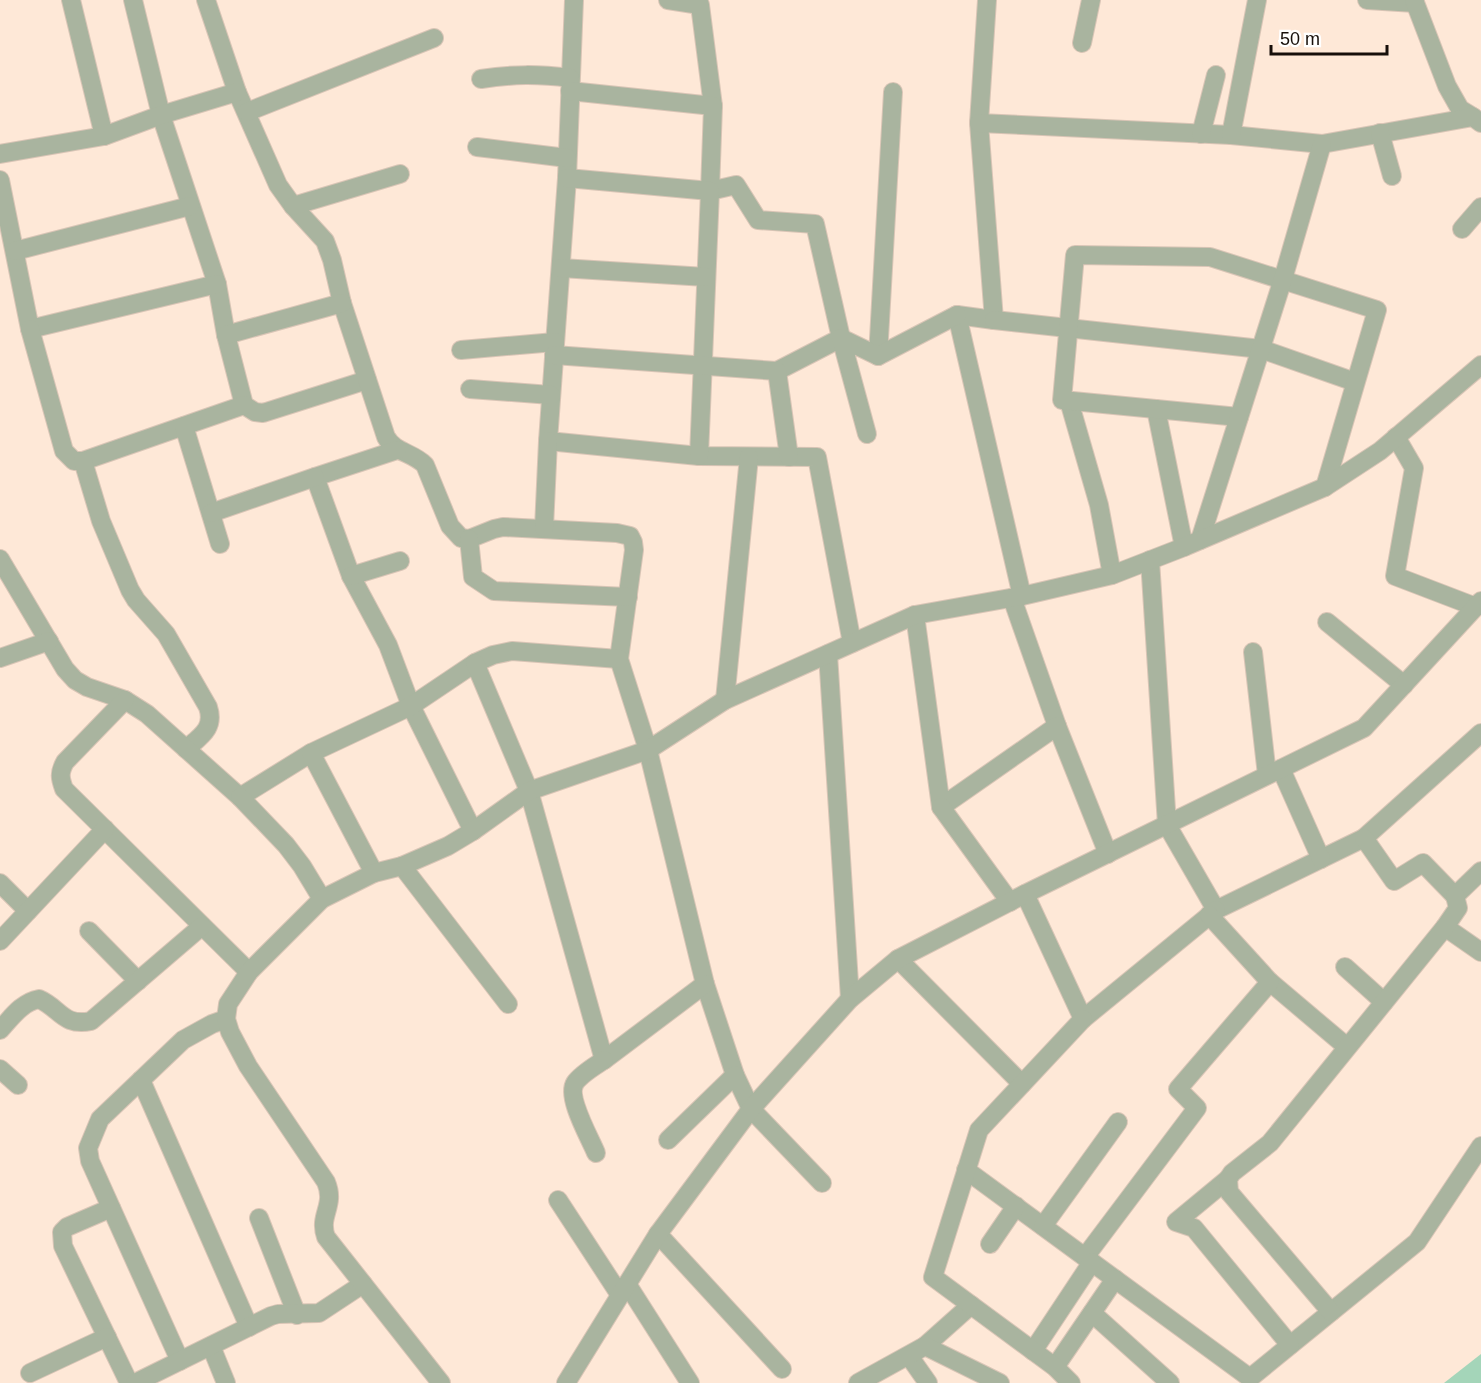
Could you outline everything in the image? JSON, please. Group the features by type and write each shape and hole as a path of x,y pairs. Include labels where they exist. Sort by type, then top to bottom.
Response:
{"street":[{"path":"71,0 104,136"},
{"path":"134,0 161,114 217,284 226,335 244,405 255,412 263,413 367,380"},
{"path":"206,0 237,92 248,112 278,185 292,206 325,241 342,303 386,436 397,450 417,457 425,465 450,526 461,538 469,539 494,529 544,528 617,532 630,536 634,550 619,659 648,750 705,984 735,1075 751,1109 822,1183"},
{"path":"544,528 567,178 574,0"},
{"path":"668,0 700,5 713,106 699,456"},
{"path":"987,0 979,123 994,320"},
{"path":"1082,43 1091,0"},
{"path":"1367,0 1414,1 1432,41 1447,86 1460,109 1477,120"},
{"path":"1231,135 1250,1"},
{"path":"248,112 434,38"},
{"path":"481,79 514,74 538,74 570,84 713,106"},
{"path":"1201,134 1216,75"},
{"path":"0,154 104,136 161,114 237,92"},
{"path":"878,356 893,92"},
{"path":"979,123 1231,135 1322,144 1380,133 1477,120"},
{"path":"1380,133 1392,176"},
{"path":"1192,543 1239,417 1283,279 1322,144"},
{"path":"477,147 567,158"},
{"path":"292,206 400,174"},
{"path":"567,178 710,191 736,185 758,220 815,224 867,434"},
{"path":"0,180 30,329 64,451 74,461 83,461 244,405"},
{"path":"15,251 190,206"},
{"path":"1462,229 1481,207"},
{"path":"1239,417 1062,400 1075,255 1210,256 1377,310 1324,487"},
{"path":"561,268 706,277"},
{"path":"30,329 217,284"},
{"path":"226,335 342,303"},
{"path":"878,356 957,315 1260,350 1355,382"},
{"path":"957,315 1017,597 1057,726 1108,854"},
{"path":"842,338 878,356"},
{"path":"461,350 555,348 702,366 777,370 842,338"},
{"path":"441,1383 326,1237 323,1221 330,1201 330,1191 326,1182 248,1066 230,1032 226,1019 228,1004 249,972 322,899 374,873 402,866 448,846 529,791 648,750 725,700 915,615 1017,597 1112,575 1324,487 1380,451 1481,365"},
{"path":"777,370 789,457"},
{"path":"470,389 551,395"},
{"path":"1069,401 1099,505 1112,575"},
{"path":"1156,409 1192,543"},
{"path":"184,426 220,544"},
{"path":"574,1380 623,1290 658,1234 751,1109 850,999 898,959 1364,728 1478,604 1395,576 1414,468 1396,437"},
{"path":"548,441 699,456 817,457 852,643"},
{"path":"210,513 397,450"},
{"path":"725,700 749,457"},
{"path":"83,461 101,521 130,590 166,634 208,707 211,716 205,732 186,748"},
{"path":"315,477 351,576 388,645 411,706 473,831"},
{"path":"469,539 473,577 494,591 628,597"},
{"path":"0,559 65,669 75,680 87,687 125,700 147,714 186,748 240,797 286,845 322,899"},
{"path":"1150,560 1167,825 1213,913 1270,982 1347,1047"},
{"path":"351,576 400,561"},
{"path":"915,615 941,807 1018,898 1083,1019"},
{"path":"1327,622 1404,685"},
{"path":"0,658 49,641"},
{"path":"240,797 311,753 411,706 475,663 493,655 512,651 619,659"},
{"path":"1253,652 1274,772 1321,859"},
{"path":"828,654 850,999"},
{"path":"475,663 529,791 604,1060"},
{"path":"125,700 65,762 60,778 64,789 249,972"},
{"path":"941,807 1057,726"},
{"path":"1071,1383 1055,1367 933,1277 979,1130 1083,1019 1213,913 1364,838 1481,733"},
{"path":"311,753 374,873"},
{"path":"0,941 105,829"},
{"path":"1290,1345 1194,1228 1176,1222 1270,1143 1458,908 1455,896 1423,862 1394,881 1364,838"},
{"path":"402,866 508,1004"},
{"path":"1455,896 1481,871"},
{"path":"0,883 28,910"},
{"path":"0,1029 24,1005 31,1000 39,999 72,1022 80,1024 91,1022 202,926"},
{"path":"1445,927 1481,952"},
{"path":"89,931 138,981"},
{"path":"898,959 1022,1084"},
{"path":"1345,967 1384,1002"},
{"path":"1033,1351 1088,1260 1197,1108 1178,1089 1270,982"},
{"path":"596,1153 572,1098 572,1088 576,1081 705,984"},
{"path":"180,1361 90,1161 88,1148 100,1119 141,1080 183,1041 212,1024 226,1019"},
{"path":"0,1069 18,1085"},
{"path":"668,1140 735,1075"},
{"path":"141,1080 249,1327"},
{"path":"1043,1226 1118,1122"},
{"path":"966,1170 1250,1378 1417,1242 1481,1146"},
{"path":"1228,1179 1229,1192 1331,1312"},
{"path":"558,1200 690,1383"},
{"path":"990,1244 1016,1206"},
{"path":"111,1208 66,1227 62,1232 62,1238 63,1246 129,1383"},
{"path":"259,1218 297,1315"},
{"path":"658,1234 782,1370"},
{"path":"1055,1367 1115,1279"},
{"path":"135,1383 278,1314 319,1313 363,1284"},
{"path":"858,1383 925,1346 971,1305"},
{"path":"1092,1313 1170,1383"},
{"path":"30,1373 107,1336"},
{"path":"212,1346 226,1383"},
{"path":"925,1346 999,1383"},
{"path":"909,1356 928,1383"}],"green space":[{"path":"1481,1354 1481,1383 1444,1383"}]}
